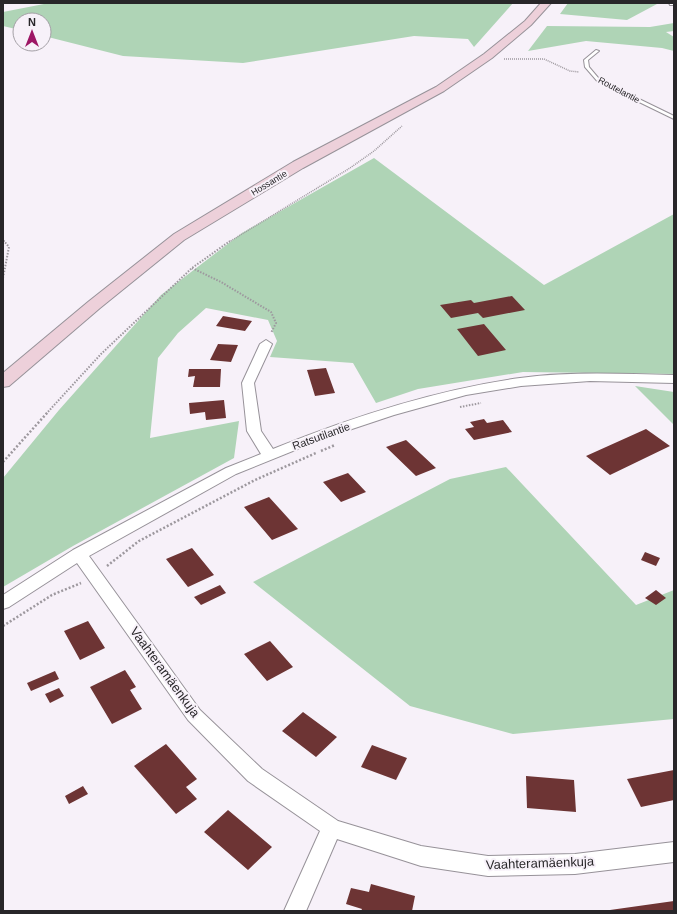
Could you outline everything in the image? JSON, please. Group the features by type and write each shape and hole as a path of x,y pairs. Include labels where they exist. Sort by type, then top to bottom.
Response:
{"main road":[{"name":"Hossantie","path":"3,382 94,305 179,237 298,165 440,89 494,52 528,23 546,3"}],"street":[{"path":"266,344 248,383 254,431 270,456"},
{"name":"Ratsutilantie","path":"3,603 79,554 231,472 320,435 389,412 465,391 521,382 590,377 674,380"},
{"name":"Vaahteramäenkuja","path":"79,554 194,715 255,775 332,828 421,856 488,866 574,864 674,852"},
{"path":"295,911 332,828"}],"lane":[{"name":"Routelantie","path":"597,51 586,60 587,67 599,81 674,118"}],"path":[{"path":"508,54 503,58 544,59 570,71 591,73"},
{"path":"3,462 101,354 192,268 241,234 350,168 374,151 407,122"},
{"path":"3,239 9,247 3,278"},
{"path":"192,268 221,282 271,312 276,323 266,344"},
{"path":"3,327 3,334"},
{"path":"455,408 485,402"},
{"path":"3,626 52,595 76,586 139,541 255,480 338,444"}],"green space":[{"path":"49,3 513,3 474,47 468,39 414,36 243,63 123,56 52,38 52,12 12,12 12,28 3,26 3,12"},
{"path":"568,3 657,4 627,20 560,14"},
{"path":"674,23 674,31 666,32 674,37 674,51 662,48 586,41 528,51 547,26 650,27"},
{"path":"374,158 544,285 674,214 674,374 523,372 418,389 376,403 353,363 270,357 277,341 268,320 206,308 178,333 158,358 150,438 239,421 234,458 73,546 3,587 3,478 59,410 161,295 242,233"},
{"path":"635,386 674,392 674,425"},
{"path":"506,467 636,605 674,590 674,719 513,734 410,706 253,582 450,479"}],"building":[{"path":"512,296 525,310 483,318 478,313 451,318 440,305 471,300 474,303"},
{"path":"223,316 252,321 245,331 216,326"},
{"path":"484,324 506,350 478,356 457,329"},
{"path":"218,344 238,345 231,362 210,360"},
{"path":"326,368 335,393 315,396 307,370"},
{"path":"189,369 221,369 220,387 193,387 195,376 188,377"},
{"path":"224,400 226,418 206,420 205,412 190,414 189,403"},
{"path":"484,419 487,423 503,420 512,432 474,440 465,429 474,427 470,422"},
{"path":"646,429 670,446 610,475 586,456"},
{"path":"406,440 436,468 416,476 386,447"},
{"path":"348,473 366,492 341,502 323,482"},
{"path":"269,497 298,529 272,540 244,507"},
{"path":"192,548 214,575 188,587 166,559"},
{"path":"645,552 660,558 656,566 641,560"},
{"path":"220,585 226,593 201,605 194,597"},
{"path":"656,590 666,598 656,605 645,598"},
{"path":"88,621 105,648 80,660 64,631"},
{"path":"270,641 293,667 267,681 244,654"},
{"path":"125,670 136,687 130,690 142,709 112,724 90,687"},
{"path":"55,671 59,679 31,691 27,683"},
{"path":"59,688 64,696 50,703 45,694"},
{"path":"303,712 337,737 316,757 282,731"},
{"path":"166,744 197,779 186,787 197,799 176,814 134,766"},
{"path":"372,745 407,758 396,780 361,767"},
{"path":"674,770 674,800 641,807 627,779"},
{"path":"526,776 574,780 576,812 527,808"},
{"path":"83,786 88,794 69,804 65,796"},
{"path":"228,810 272,847 248,870 204,832"},
{"path":"371,884 415,896 412,911 361,911 362,909 346,904 351,888 369,892"},
{"path":"674,901 674,911 610,911 610,910"}]}
